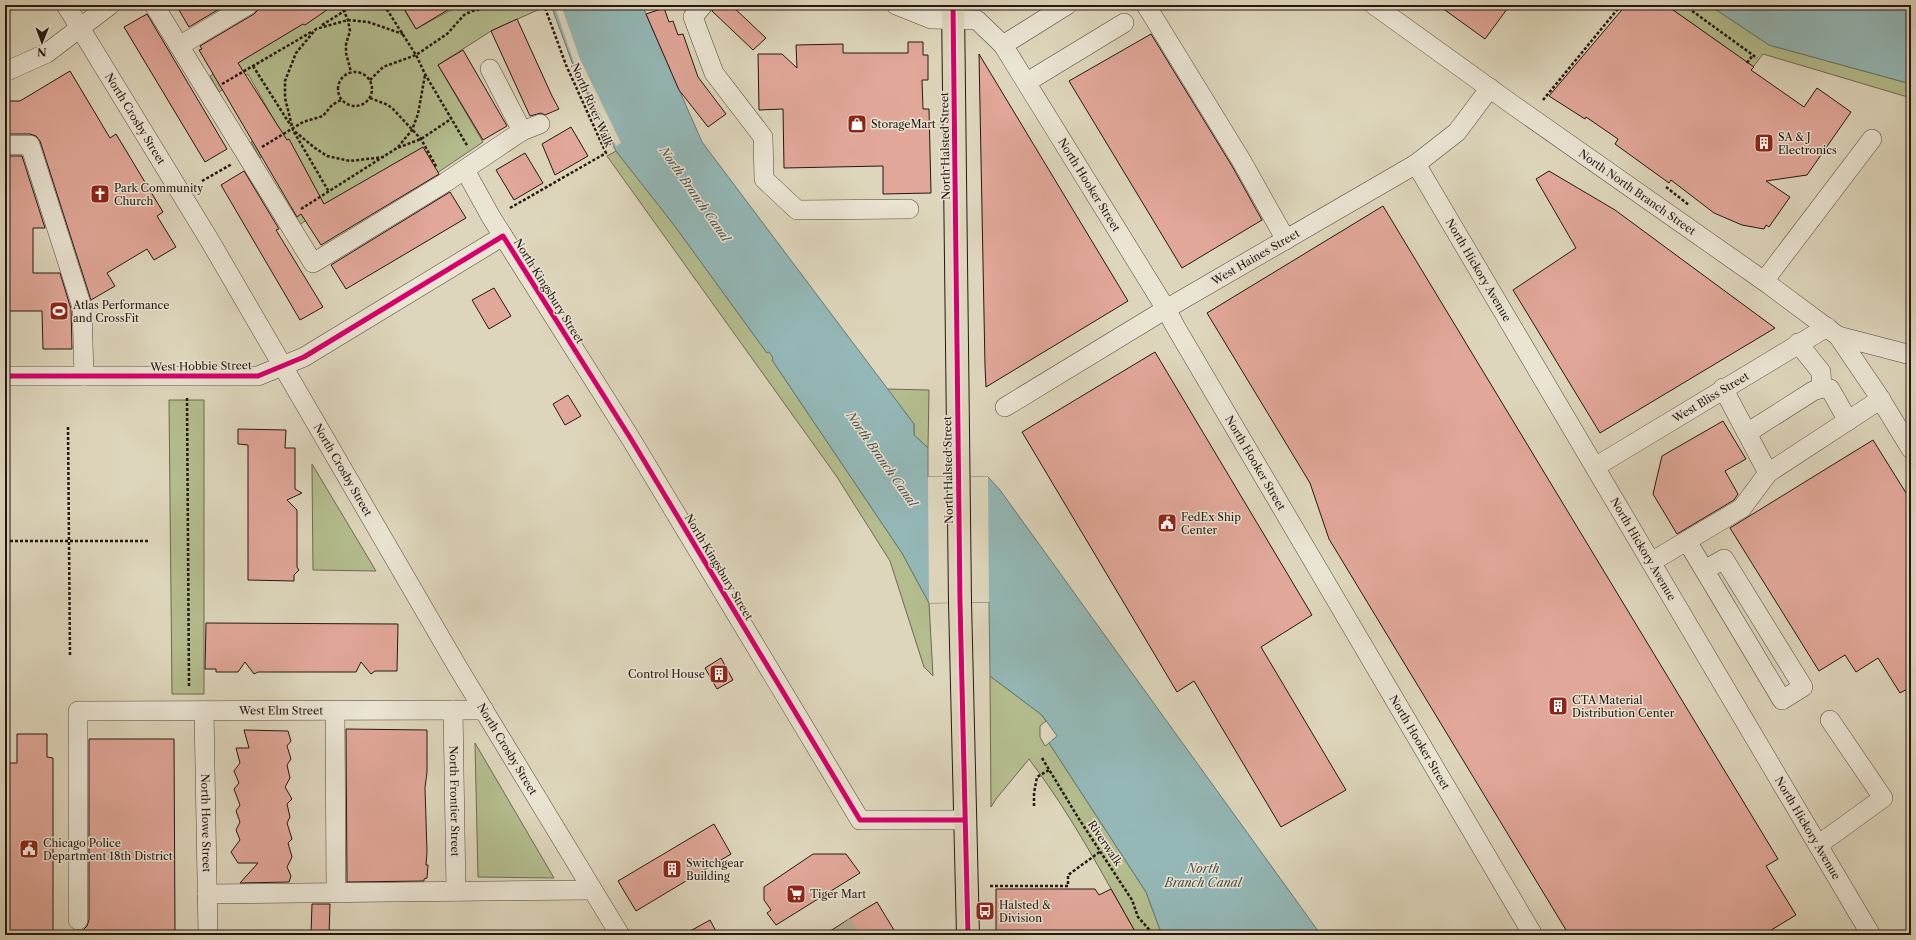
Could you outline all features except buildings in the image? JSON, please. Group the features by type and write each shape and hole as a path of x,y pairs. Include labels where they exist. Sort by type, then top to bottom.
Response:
{"main road":[{"name":"North Halsted Street","path":"954,12 958,477 968,935"}],"street":[{"name":"North Crosby Street","path":"66,5 206,235 283,367 305,408 484,710 620,935"},
{"path":"5,72 47,53 110,5"},
{"path":"154,5 313,263 464,170 522,131 540,124"},
{"path":"179,46 248,5"},
{"path":"703,5 693,17 714,73 763,137 764,179 797,210 909,209"},
{"name":"North Hooker Street","path":"896,5 931,20 954,12 977,20 1003,45 1166,309 1533,935"},
{"path":"1003,45 1067,5"},
{"path":"1146,5 1241,160 1286,240"},
{"name":"North North Branch Street","path":"1374,5 1764,281 1832,331 1911,355"},
{"path":"1027,82 1124,23"},
{"path":"490,69 522,131"},
{"name":"West Haines Street","path":"1005,407 1166,309 1416,164 1457,132 1490,88"},
{"path":"1764,281 1872,139"},
{"path":"5,145 30,145 82,307 84,376"},
{"name":"North Hickory Avenue","path":"1416,164 1870,935"},
{"name":"North Kingsbury Street","path":"464,170 503,236 631,439 860,820 965,820"},
{"name":"West Hobbie Street","path":"5,376 258,376 283,367 304,357 503,236"},
{"path":"1832,331 1881,399 1911,449"},
{"name":"West Bliss Street","path":"1595,467 1798,343 1832,331"},
{"path":"1798,343 1821,372 1822,388"},
{"path":"1723,388 1768,473"},
{"path":"1747,433 1813,391 1822,388 1830,389 1848,421"},
{"path":"1651,562 1742,508 1768,473 1881,399"},
{"path":"1687,541 1782,700 1802,687 1724,559 1705,570"},
{"name":"North Frontier Street","path":"453,710 456,891"},
{"name":"West Elm Street","path":"78,920 78,711 484,710"},
{"name":"North Howe Street","path":"204,711 208,935"},
{"path":"335,711 336,892"},
{"path":"1818,845 1883,798 1830,720"},
{"path":"207,894 592,890"}],"path":[{"path":"341,5 348,20 350,31 346,44 346,53 351,72"},
{"path":"208,92 354,5"},
{"path":"384,5 416,55 425,74 470,151"},
{"path":"370,80 383,67 416,55 447,34 464,15 472,11 501,5"},
{"path":"555,5 557,10"},
{"path":"1543,100 1621,5"},
{"path":"1684,5 1757,58"},
{"path":"384,156 350,161 327,156 293,130 285,98 285,81 296,53 316,28 348,20 368,22 402,34"},
{"path":"1747,63 1753,55"},
{"path":"253,66 329,192"},
{"path":"351,72 362,73 370,80 372,89 370,98 366,103 356,107 345,104 341,100 338,93 338,85 344,76 351,72"},
{"path":"397,148 412,130 418,114 425,74"},
{"path":"370,98 390,107 421,138 439,172"},
{"path":"202,181 293,130 303,122 324,116 332,105 341,100"},
{"path":"286,218 397,148 421,138 451,119"},
{"path":"187,398 189,686"},
{"path":"68,427 70,656"},
{"path":"5,541 148,541"},
{"path":"1034,806 1034,793 1037,777 1049,770"},
{"path":"990,886 1068,886 1068,875 1101,851"}],"green space":[{"path":"333,5 401,5 416,29 460,5 538,5 540,9 491,31 438,65 483,142 437,173 422,151 297,226 288,211 317,194 288,141 260,158 251,142 278,127 248,74 219,92 210,76"},
{"path":"1666,5 1709,5 1769,45 1911,84 1911,98 1763,54 1753,67"},
{"path":"616,151 674,225 767,353 769,351 774,359 772,360 902,553 929,603 933,676 924,667 890,561 837,477 607,156"},
{"path":"887,389 929,390 928,448 914,435 914,424"},
{"path":"169,400 204,400 204,694 172,694"},
{"path":"312,464 376,571 313,570"},
{"path":"990,676 1042,715 1046,721 1040,726 1040,737 1045,746 1049,743 1146,892 1162,935 1137,935 1073,823 1029,759 991,807"},
{"path":"475,743 554,878 478,877"}],"water":[{"name":"North Branch Canal","path":"551,5 642,5 702,142 914,424 914,435 928,448 928,477 988,477 1000,490 1321,935 1162,935 1146,892 1049,743 1057,736 1042,715 990,676 989,602 929,603 902,553 772,360 773,358 769,352 767,353 674,225 616,151 573,65"},
{"path":"1709,5 1911,5 1911,84 1769,45"}],"pier":[{"path":"557,5 561,5 580,59 621,143 616,146 574,62 556,10 558,9"},
{"path":"928,477 988,477 989,602 929,603"}],"tunnel":[{"path":"842,924 850,935"}],"cycle path":[{"path":"953,5 960,602 968,935"},
{"path":"5,376 258,376 304,357 503,236 631,439 860,820 965,820"}],"place":[{"name":"StorageMart","path":"857,124"},
{"name":"SA & J Electronics","path":"1764,143"},
{"name":"Park Community Church","path":"100,194"},
{"name":"Atlas Performance and CrossFit","path":"59,311"},
{"name":"FedEx Ship Center","path":"1167,523"},
{"name":"Control House","path":"719,674"},
{"name":"CTA Material Distribution Center","path":"1558,706"},
{"name":"Chicago Police Department 18th District","path":"29,849"},
{"name":"Switchgear Building","path":"672,869"},
{"name":"Tiger Mart","path":"796,894"},
{"name":"Halsted & Division","path":"985,911"}]}
